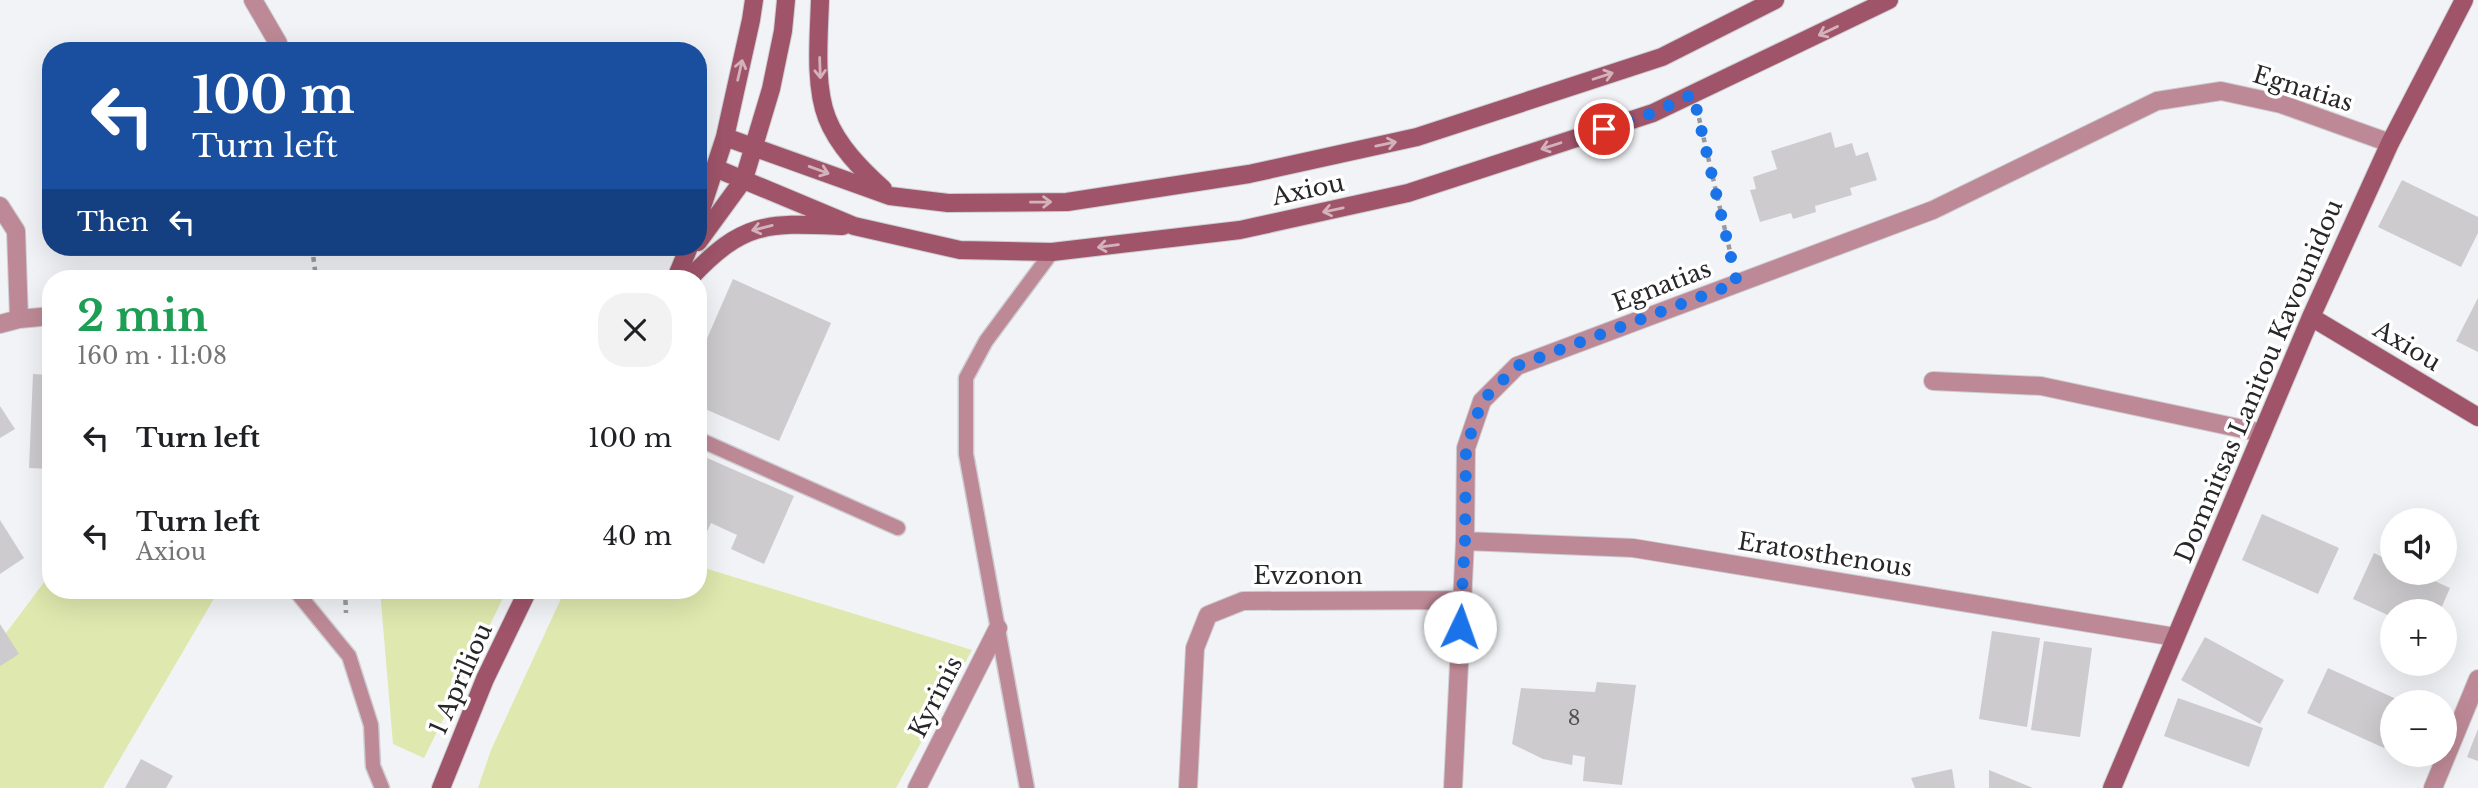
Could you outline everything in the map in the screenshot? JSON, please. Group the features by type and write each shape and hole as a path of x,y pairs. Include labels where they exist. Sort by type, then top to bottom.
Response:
{"street":[{"path":"253,0 277,42"},
{"path":"707,192 725,137 754,0"},
{"path":"707,230 744,179 773,78 783,31 786,0"},
{"path":"820,0 821,82 827,117 842,145 862,170 890,196"},
{"name":"Axiou","path":"725,137 890,196 948,203 1067,202 1249,174 1404,140 1661,57 1774,0"},
{"name":"Axiou","path":"715,168 854,226 960,250 1052,252 1240,230 1408,193 1653,113 1889,0"},
{"name":"Domnitsas Lanitou Kavounidou","path":"2112,788 2311,317 2390,143 2464,0"},
{"name":"Egnatias","path":"1454,788 1465,541 1466,448 1482,401 1517,366 1933,210 2157,101 2221,91 2281,104 2390,143"},
{"path":"0,206 16,231 19,319"},
{"path":"707,251 756,228 783,224 854,226"},
{"path":"0,324 42,317"},
{"name":"Axiou","path":"2311,317 2478,417"},
{"path":"1933,381 2041,386 2262,433"},
{"name":"Eratosthenous","path":"1465,541 1633,548 2175,637"},
{"name":"1 Apriliou","path":"441,788 485,679 524,599"},
{"name":"Evzonon","path":"1188,788 1195,648 1208,615 1243,601 1461,600"},
{"name":"Kyrinis","path":"917,788 998,628"},
{"path":"2433,788 2478,679"}],"lane":[{"path":"1027,788 966,454 966,379 986,341 1052,252"},
{"path":"707,443 898,528"},
{"path":"302,599 349,656 371,725 373,766 382,788"}],"path":[{"path":"1693,94 1737,283"}],"green space":[{"path":"707,569 972,650 896,788 478,788 491,750 561,599 707,599"},
{"path":"42,585 42,599 214,599 103,788 0,788 0,641"},
{"path":"381,599 503,599 424,758 393,744"}],"building":[{"path":"1831,132 1835,148 1852,143 1856,156 1868,152 1877,180 1850,188 1852,195 1815,206 1816,212 1793,219 1791,213 1760,222 1750,190 1756,189 1753,177 1777,169 1771,151"},
{"path":"2402,180 2478,217 2478,233 2461,267 2378,227"},
{"path":"733,279 831,323 779,441 707,410 707,338"},
{"path":"2478,298 2478,352 2456,341"},
{"path":"33,374 42,374 42,469 29,468"},
{"path":"0,406 15,429 0,438"},
{"path":"707,458 794,496 764,564 731,549 737,535 711,523 707,532"},
{"path":"2262,514 2339,548 2318,594 2242,560"},
{"path":"0,520 24,558 0,574"},
{"path":"2374,553 2380,556 2380,585 2443,585 2450,588 2445,599 2380,599 2380,611 2353,599"},
{"path":"0,624 19,654 0,666"},
{"path":"1992,631 2040,638 2027,727 1979,719"},
{"path":"2205,637 2284,680 2260,724 2181,680"},
{"path":"2044,641 2092,648 2080,737 2031,730"},
{"path":"2328,668 2380,692 2380,746 2307,713"},
{"path":"1597,682 1636,685 1622,785 1583,781 1585,757 1573,755 1572,765 1543,759 1512,744 1521,688 1595,692"},
{"path":"2178,698 2263,728 2249,767 2164,736"},
{"path":"2478,729 2478,761 2467,757"},
{"path":"141,759 173,776 166,788 125,788"},
{"path":"1952,769 1955,788 1915,788 1911,778"},
{"path":"1989,770 2033,788 1989,788"}],"route":[{"path":"1460,627 1465,541 1466,448 1482,401 1517,366 1737,283 1693,94 1653,113 1604,129"}]}
